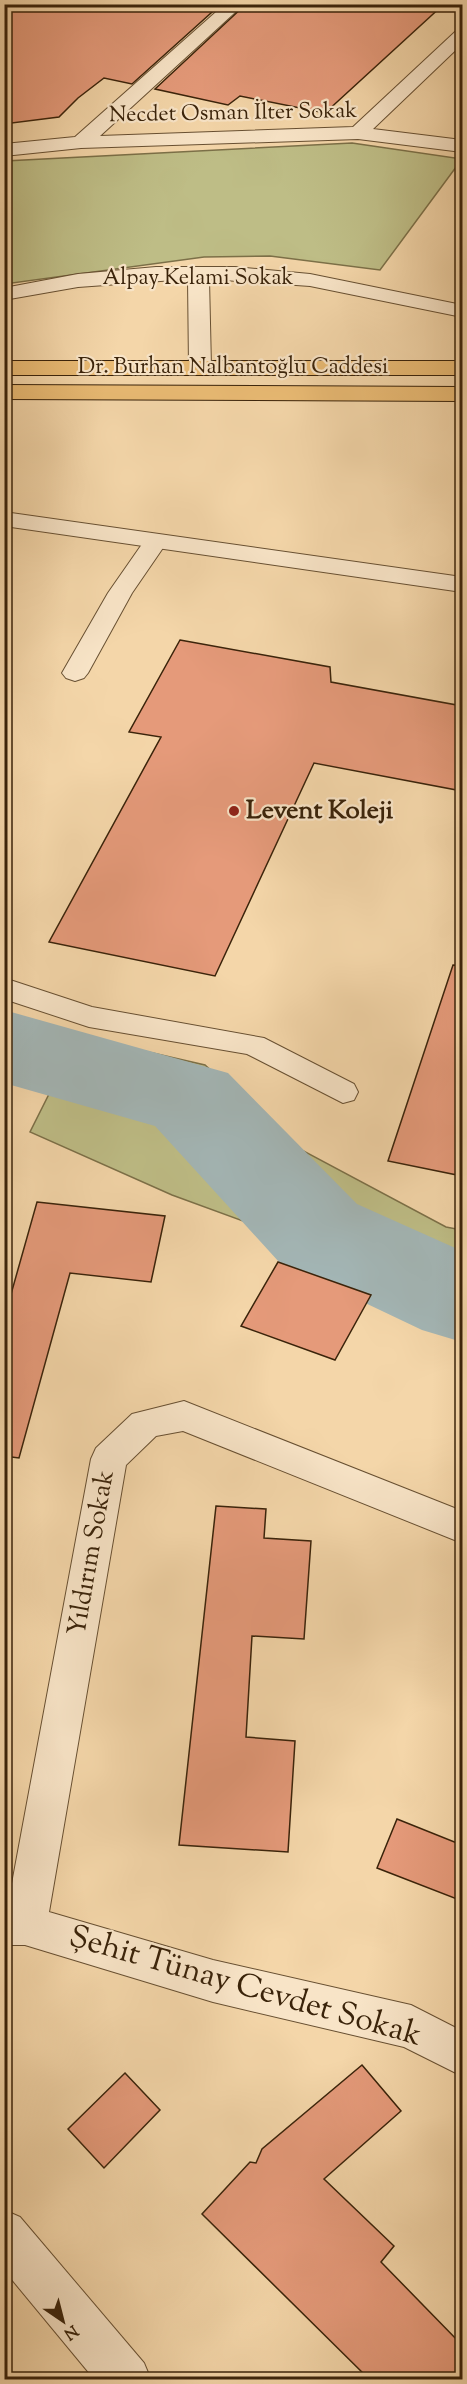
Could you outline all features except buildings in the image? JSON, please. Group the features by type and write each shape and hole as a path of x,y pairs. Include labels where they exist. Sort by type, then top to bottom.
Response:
{"main road":[{"name":"Dr. Burhan Nalbantoğlu Caddesi","path":"4,368 462,368"},
{"name":"Dr. Burhan Nalbantoğlu Caddesi","path":"4,392 462,394"}],"street":[{"path":"81,142 236,4"},
{"path":"358,133 462,36"},
{"name":"Necdet Osman İlter Sokak","path":"4,150 81,142 358,133 462,146"},
{"path":"198,274 200,367"},
{"name":"Alpay Kelami Sokak","path":"4,294 83,279 198,274 274,276 312,280 462,311"},
{"path":"4,519 462,585"},
{"name":"Yıldırım Sokak","path":"15,1925 109,1459 145,1424 184,1416 462,1527"},
{"name":"Şehit Tünay Cevdet Sokak","path":"15,1925 213,1981 411,2027 462,2054"},
{"path":"4,2233 127,2379"}],"lane":[{"path":"75,673 120,593 155,542"},
{"path":"4,988 89,1017 254,1045 343,1092"}],"shaded area":[{"path":"352,143 462,159 380,270 270,256 204,257 5,284 5,161"},
{"path":"4,1019 205,1065 294,1146 446,1227 462,1230 462,1301 172,1195 30,1132 51,1090 5,1082"}],"waterway":[{"path":"4,1045 49,1060 191,1099 318,1233 462,1299"}],"place":[{"name":"Levent Koleji","path":"234,811"}]}
